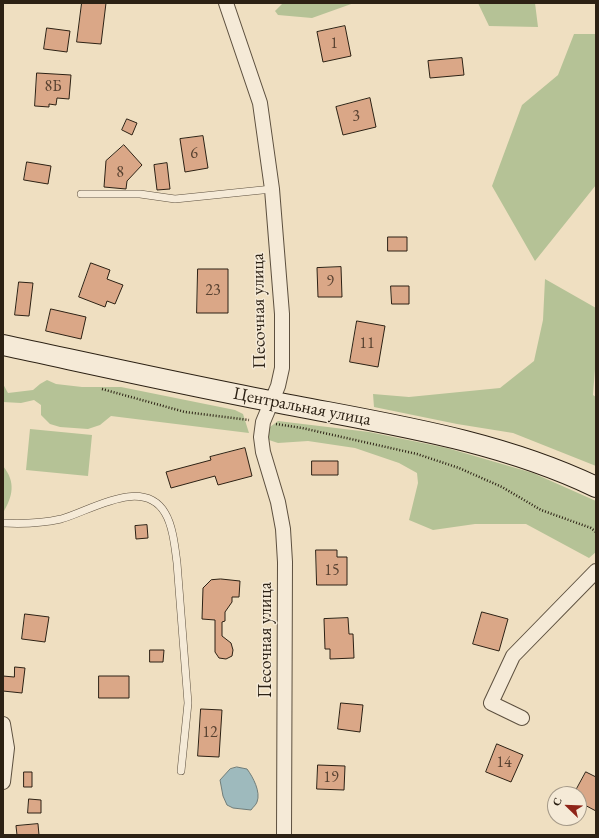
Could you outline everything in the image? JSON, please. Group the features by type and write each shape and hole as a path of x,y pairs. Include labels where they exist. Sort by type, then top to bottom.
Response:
{"street":[{"name":"Песочная улица","path":"226,3 260,103 272,189 282,314 282,368 278,386 263,422 261,437 263,452 278,502 283,529 285,562 284,835"},
{"name":"Центральная улица","path":"3,345 271,402 379,421 455,438 517,456 596,487"},
{"path":"522,718 491,703 513,656 596,571"},
{"path":"3,724 8,748 3,782"}],"lane":[{"path":"82,194 140,194 175,199 272,189"},
{"path":"3,523 18,524 59,519 102,503 125,497 138,496 150,499 165,513 174,543 177,563 188,702 181,771"}],"path":[{"path":"102,389 184,412 302,428 417,454 452,466 502,487 541,510 591,528 596,532"}],"green space":[{"path":"283,3 354,3 312,18 278,15 275,11"},
{"path":"478,3 535,3 538,27 489,26"},
{"path":"574,34 596,34 596,185 535,261 492,186 522,105 558,75"},
{"path":"545,279 596,308 596,356 593,395 596,397 596,466 513,433 457,424 374,407 373,394 409,397 500,388 534,361 543,320"},
{"path":"47,380 56,384 82,387 121,387 235,410 243,414 249,433 111,416 100,425 88,429 60,427 50,424 41,415 41,405 34,400 21,403 3,402 3,384 8,393 33,390"},
{"path":"278,421 369,432 447,448 533,473 596,501 596,552 589,558 526,524 475,524 433,530 409,520 418,483 417,473 399,463 355,448 308,441 278,443 263,438 266,430"},
{"path":"30,429 92,435 88,476 26,470"},
{"path":"3,466 10,478 12,489 9,501 3,513"}],"water":[{"path":"237,767 247,769 256,785 258,794 257,803 251,810 233,808 227,805 223,796 220,780 230,769"}],"building":[{"path":"82,3 106,3 101,44 77,42"},
{"path":"345,26 351,56 323,62 317,32"},
{"path":"47,28 70,31 67,52 44,49"},
{"path":"462,58 464,75 430,78 428,61"},
{"path":"37,73 71,75 69,99 57,98 56,105 49,104 49,107 35,106"},
{"path":"370,98 376,127 343,135 336,107"},
{"path":"127,119 137,123 132,135 122,130"},
{"path":"203,136 208,168 185,172 180,139"},
{"path":"124,145 142,165 127,181 126,189 104,187 106,161"},
{"path":"27,162 51,166 48,184 24,180"},
{"path":"167,163 170,189 157,190 154,165"},
{"path":"388,237 407,237 407,251 388,251"},
{"path":"91,263 110,270 107,279 123,285 115,304 107,301 105,307 79,297"},
{"path":"341,267 342,297 318,297 317,268"},
{"path":"198,269 228,269 228,313 197,313"},
{"path":"19,282 33,283 29,316 15,315"},
{"path":"391,286 409,286 409,304 392,304"},
{"path":"51,309 86,317 81,339 46,331"},
{"path":"357,321 385,326 378,367 350,362"},
{"path":"245,448 252,476 218,485 215,476 171,488 166,472 211,460 210,457"},
{"path":"312,461 338,461 338,475 312,475"},
{"path":"147,525 148,538 136,539 135,526"},
{"path":"316,550 337,550 337,557 347,557 347,585 317,585"},
{"path":"221,579 240,581 239,597 232,597 232,602 225,612 225,621 222,622 222,636 231,643 233,650 232,656 226,659 219,658 215,652 215,620 202,619 203,588 211,580"},
{"path":"482,612 508,619 499,651 473,644"},
{"path":"25,614 49,617 45,642 22,639"},
{"path":"348,618 349,634 353,634 354,658 330,659 330,649 325,649 324,619"},
{"path":"150,650 164,650 163,662 150,662"},
{"path":"15,667 25,668 22,693 3,691 3,676 14,677"},
{"path":"99,676 129,676 129,698 99,698"},
{"path":"341,703 363,705 360,732 338,729"},
{"path":"201,709 222,710 219,757 198,756"},
{"path":"497,744 523,755 511,782 486,772"},
{"path":"318,765 345,766 344,790 317,789"},
{"path":"24,772 32,772 32,787 24,787"},
{"path":"586,772 596,777 596,811 587,806 587,786 578,786"},
{"path":"29,799 41,800 41,813 28,813"},
{"path":"38,824 39,835 17,835 16,826"}]}
